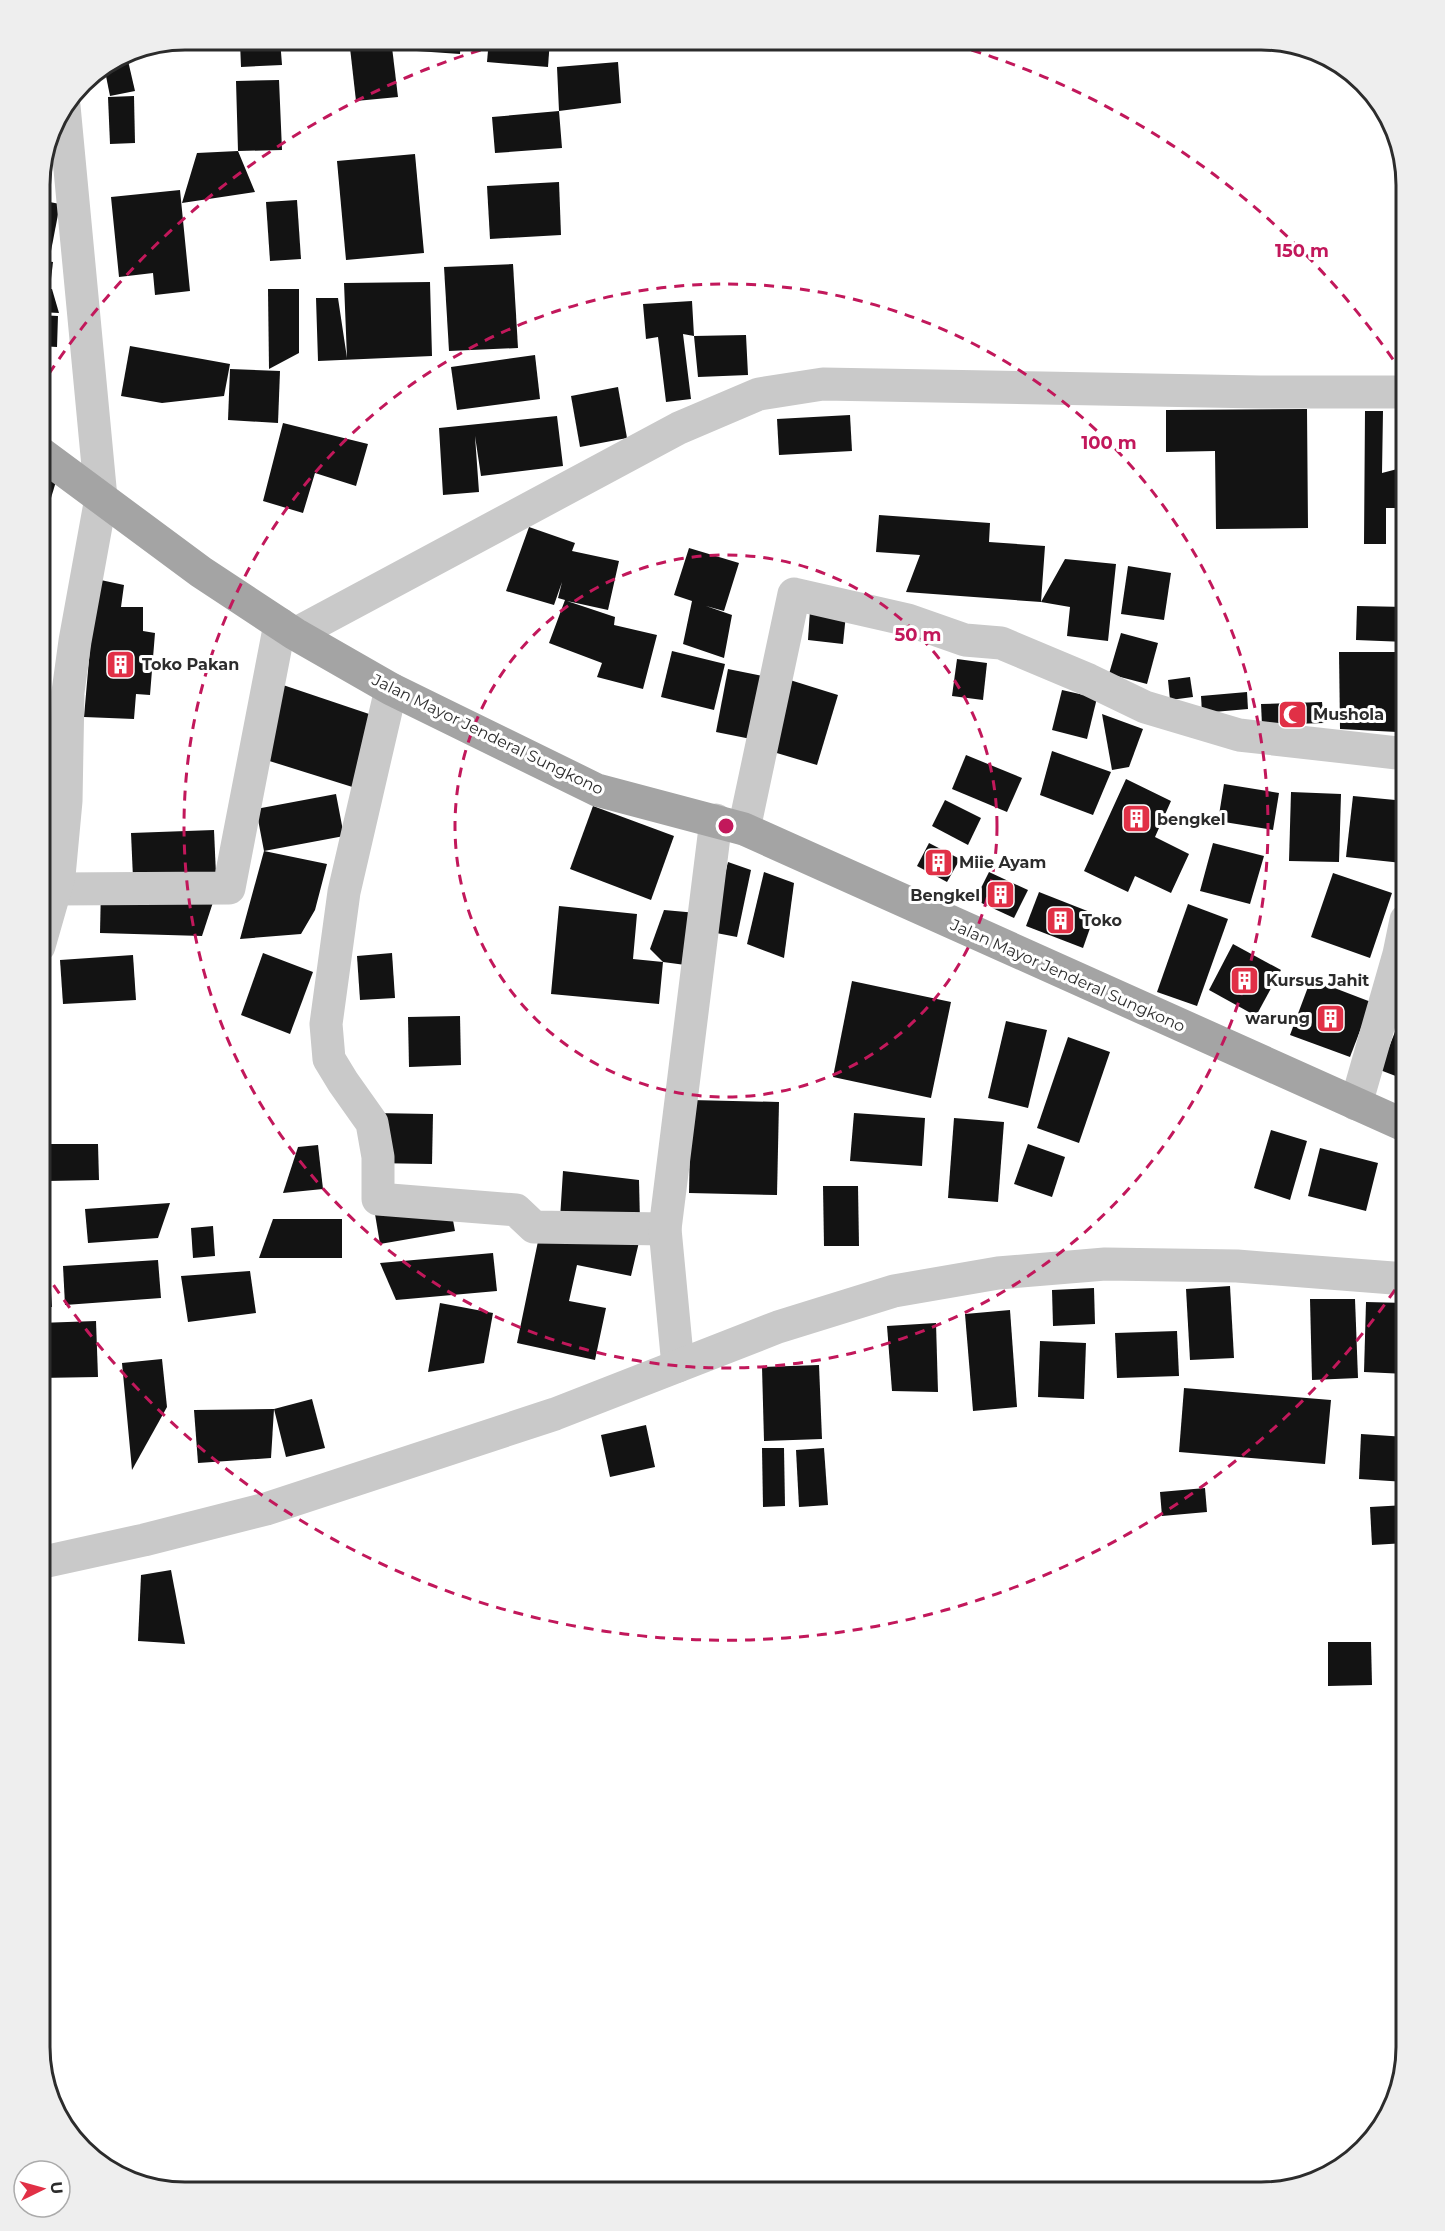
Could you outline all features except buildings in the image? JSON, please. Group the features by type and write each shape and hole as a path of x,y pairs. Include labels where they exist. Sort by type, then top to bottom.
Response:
{"main road":[{"name":"Jalan Mayor Jenderal Sungkono","path":"50,460 201,572 287,629 392,688 597,790 730,825 1396,1122"}],"street":[{"path":"50,909 59,876 66,801 68,692 101,498 65,121"},
{"path":"56,889 229,888 287,629 679,428 759,394 823,384 1260,393 1396,392"},
{"path":"678,1366 665,1229 730,825 794,594 908,620 965,640 1001,643 1089,680 1145,707 1239,735 1396,753"},
{"path":"392,688 344,892 326,1024 329,1059 372,1123 378,1157 378,1199 516,1210 534,1227 665,1229"},
{"path":"1356,1104 1396,964"},
{"path":"50,1561 144,1540 266,1509 555,1414 778,1327 894,1291 998,1273 1105,1264 1237,1266 1396,1278"}],"place":[{"name":"Toko Pakan","path":"121,664"},
{"name":"Mushola","path":"1292,714"},
{"name":"bengkel","path":"1136,819"},
{"name":"Miie Ayam","path":"938,862"},
{"name":"Bengkel","path":"1001,895"},
{"name":"Toko","path":"1061,920"},
{"name":"Kursus Jahit","path":"1245,980"},
{"name":"warung","path":"1331,1018"}]}
